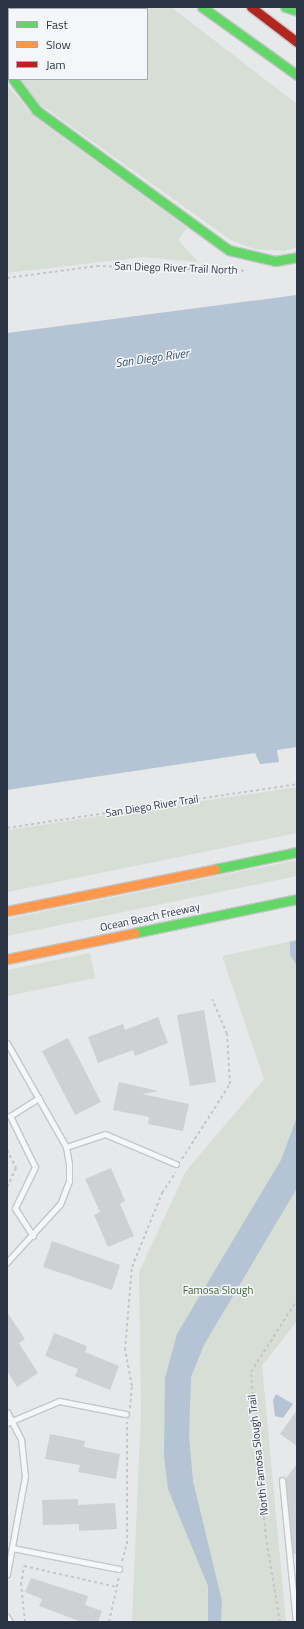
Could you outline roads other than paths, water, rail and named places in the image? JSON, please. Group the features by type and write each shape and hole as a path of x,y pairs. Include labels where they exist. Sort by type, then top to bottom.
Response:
{"main road":[{"path":"202,7 297,75"},
{"path":"251,7 297,42"},
{"path":"285,7 297,11"},
{"path":"275,58 297,82"},
{"path":"14,80 36,110 229,250 251,258 275,261 297,257"},
{"path":"7,911 297,852"},
{"name":"Ocean Beach Freeway","path":"7,959 297,899"}],"lane":[{"path":"7,1043 40,1098 66,1147 69,1181 66,1193 33,1236 7,1262"},
{"path":"33,1236 15,1208 35,1167 8,1114 40,1098"},
{"path":"66,1147 105,1134 178,1165"},
{"path":"7,1423 59,1401 128,1415"},
{"path":"7,1412 21,1439 26,1476 7,1574"},
{"path":"282,1480 296,1622"},
{"path":"12,1548 120,1570"},
{"path":"7,1617 10,1622"}],"water":[{"name":"San Diego River","path":"297,295 297,747 277,750 279,762 260,764 255,753 7,790 7,333"},
{"path":"297,940 297,966 290,955 290,942"},
{"path":"297,1117 297,1188 204,1345 191,1377 189,1435 193,1481 222,1601 221,1622 208,1622 208,1586 168,1489 164,1456 165,1378 177,1334 281,1160"},
{"path":"276,1394 293,1404 283,1418 275,1416 273,1400"}],"park label":[{"name":"Famosa Slough","path":"218,1290"}]}
